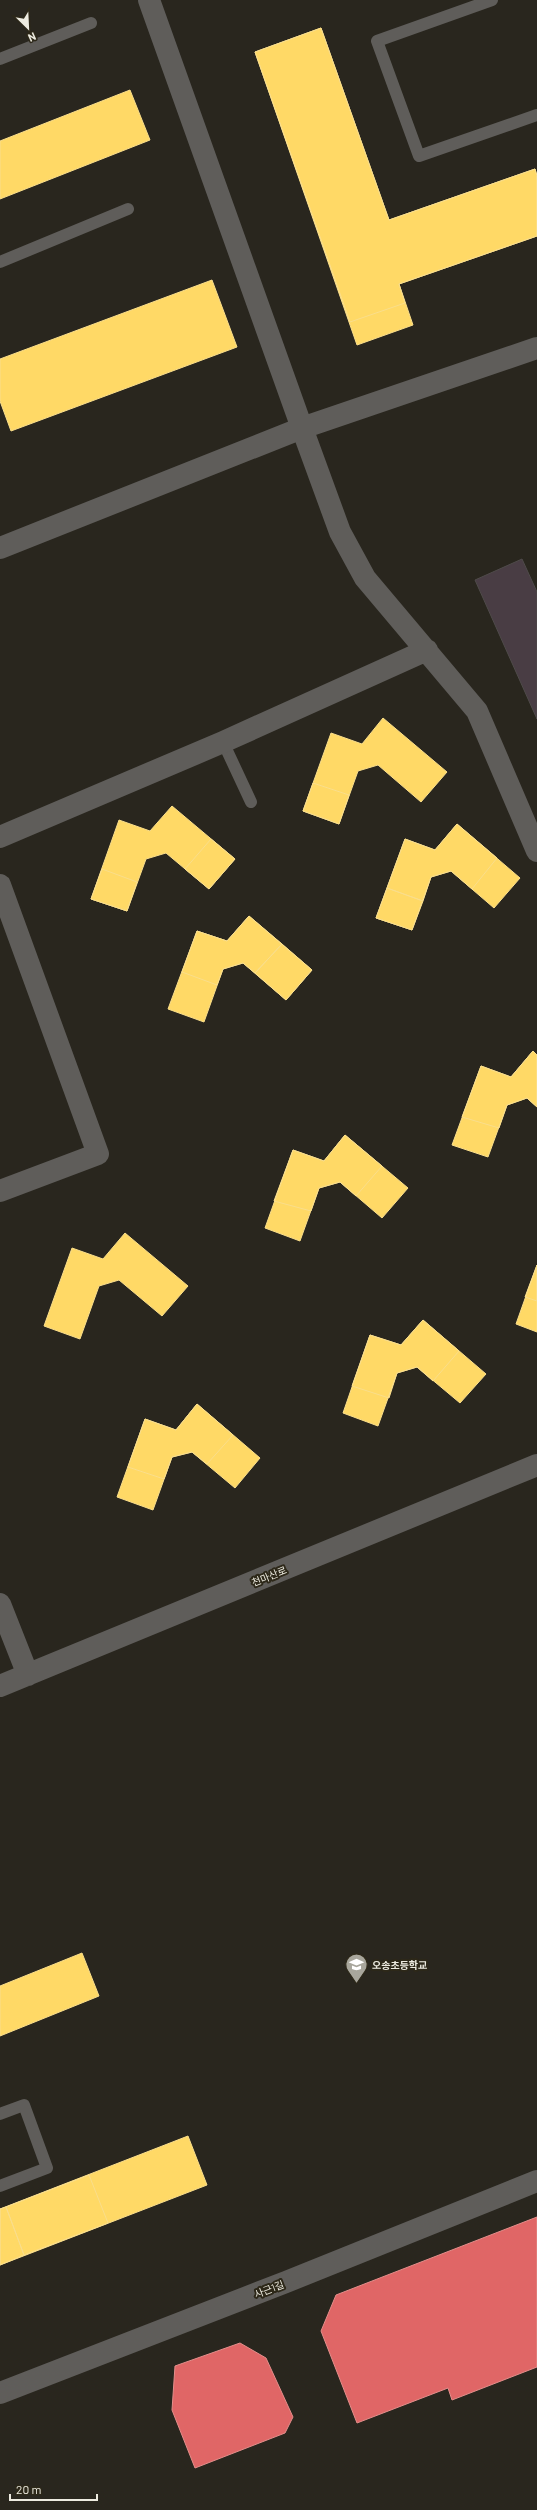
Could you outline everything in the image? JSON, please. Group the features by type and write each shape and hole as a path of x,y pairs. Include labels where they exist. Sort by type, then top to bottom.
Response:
{"street":[{"path":"149,0 340,532 365,578 427,650 476,711 537,851"},
{"path":"0,548 302,428 537,348"},
{"path":"0,837 223,742 427,650"},
{"path":"0,885 98,1154 0,1192"},
{"name":"천마산로","path":"0,1686 537,1465"},
{"path":"0,1604 28,1675"},
{"name":"사근1길","path":"0,2393 286,2282 537,2181"}],"lane":[{"path":"492,0 377,41 419,156 537,115"},
{"path":"0,58 91,23"},
{"path":"0,262 128,209"},
{"path":"223,742 251,802"},
{"path":"0,2114 24,2105 47,2168 0,2186"}],"building: Homes":[{"path":"321,28 389,220 535,169 537,176 537,236 399,284 413,325 357,345 255,52"},
{"path":"321,28 389,220 535,169 537,176 537,236 399,284 405,303 350,322 255,52"},
{"path":"130,90 150,140 0,199 0,141"},
{"path":"212,280 237,347 11,431 0,401 0,359"},
{"path":"383,718 447,772 421,802 378,765 358,771 339,824 303,811 331,733 362,744"},
{"path":"313,783 349,795 339,824 303,811"},
{"path":"172,806 235,859 209,889 166,853 146,859 127,911 91,899 119,820 150,831"},
{"path":"457,824 520,878 494,908 451,871 431,877 412,930 376,918 405,839 435,850"},
{"path":"457,824 497,858 472,889 451,871 431,877 423,901 387,888 405,839 435,850"},
{"path":"211,839 235,859 209,889 185,869"},
{"path":"102,869 137,882 127,911 91,899"},
{"path":"387,888 423,901 412,930 376,918"},
{"path":"249,916 312,970 286,1000 243,963 223,969 204,1022 168,1009 197,931 227,941"},
{"path":"249,916 282,944 255,973 243,963 223,969 217,985 182,972 197,931 227,941"},
{"path":"282,944 312,970 286,1000 255,973"},
{"path":"533,1051 537,1055 537,1107 527,1098 507,1105 488,1157 452,1145 481,1066 511,1077"},
{"path":"533,1051 537,1055 537,1107 527,1098 507,1105 499,1128 462,1117 481,1066 511,1077"},
{"path":"345,1135 408,1188 382,1218 340,1182 319,1188 300,1241 265,1228 293,1150 324,1161"},
{"path":"345,1135 382,1166 356,1196 340,1182 319,1188 311,1211 274,1201 293,1150 324,1161"},
{"path":"125,1233 188,1286 162,1316 119,1280 99,1286 80,1339 44,1326 72,1248 103,1259"},
{"path":"537,1265 537,1332 516,1324"},
{"path":"537,1265 537,1301 525,1297"},
{"path":"423,1320 486,1374 460,1403 417,1367 397,1373 378,1426 343,1413 370,1335 401,1345"},
{"path":"423,1320 459,1351 433,1381 417,1367 397,1373 389,1398 352,1386 370,1335 401,1345"},
{"path":"197,1404 260,1458 235,1488 192,1452 172,1457 153,1510 117,1497 145,1419 176,1430"},
{"path":"197,1404 233,1435 207,1464 192,1452 172,1457 164,1479 128,1467 145,1419 176,1430"},
{"path":"82,1953 99,1996 0,2036 0,1986"},
{"path":"188,2136 207,2185 0,2265 0,2209"},
{"path":"89,2175 108,2223 24,2255 6,2207"},
{"path":"6,2207 24,2255 0,2265 0,2209"}],"building: Shops":[{"path":"537,2217 537,2367 452,2400 448,2388 357,2423 321,2331 336,2295"},
{"path":"240,2343 266,2358 293,2417 285,2433 195,2468 172,2410 175,2366"}],"building: Other":[{"path":"522,559 537,592 537,719 475,580"}],"place":[{"name":"오송초등학교","path":"356,1984"}]}
